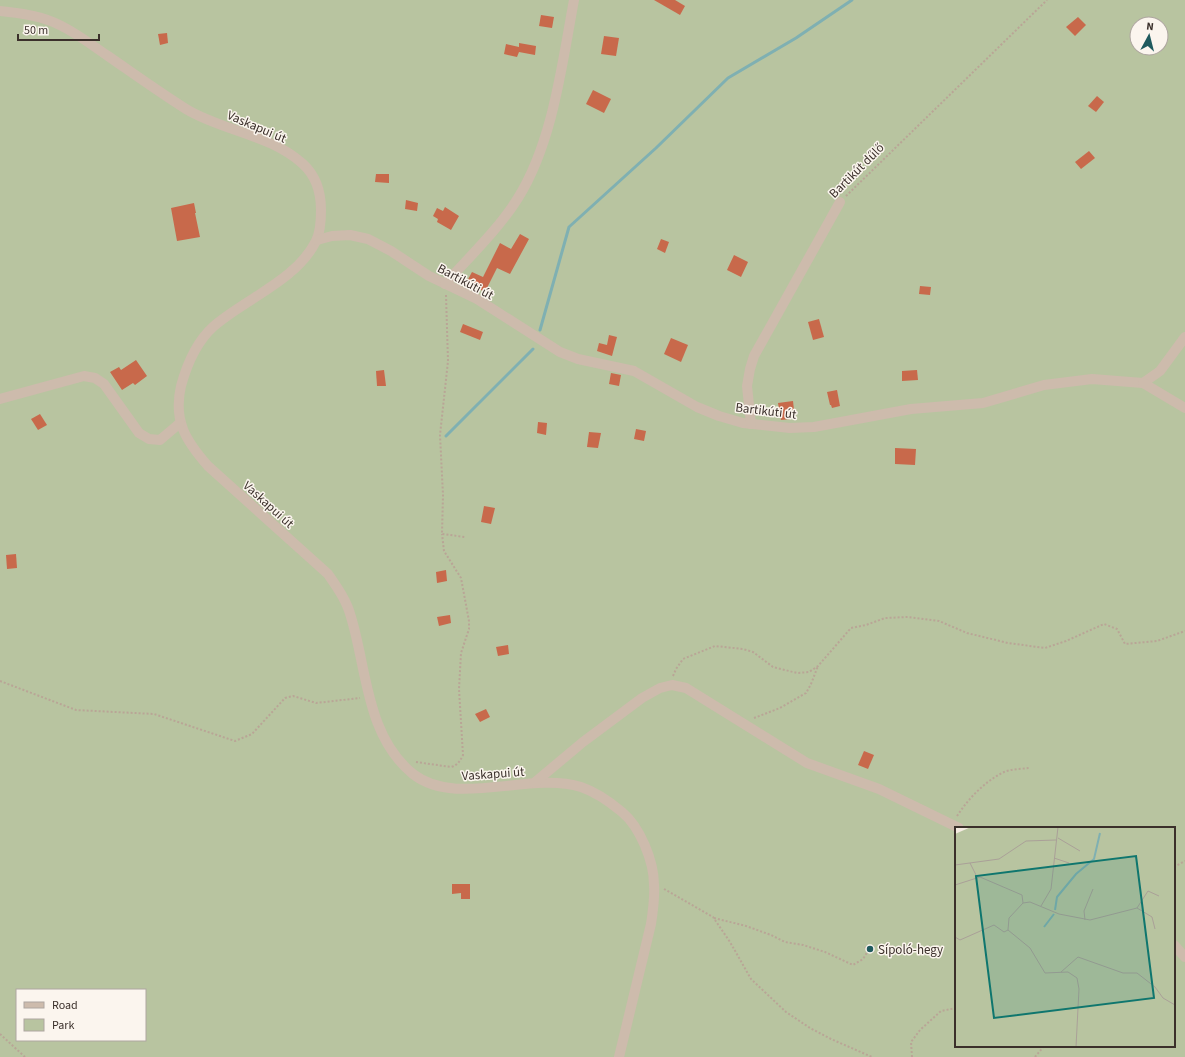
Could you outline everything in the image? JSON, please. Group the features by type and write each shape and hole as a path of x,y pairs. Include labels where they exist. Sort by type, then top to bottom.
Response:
{"street":[{"path":"445,284 499,225 519,197 536,162 551,119 574,0"},
{"name":"Vaskapui út","path":"0,11 27,14 52,21 72,30 160,93 192,112 273,145 290,154 304,165 315,180 321,196 321,217 317,240 308,255 296,268 214,326 203,339 192,356 184,374 179,394 178,410 180,423 186,437 208,466 328,574 341,594 351,616 376,720 388,746 413,774 431,784 464,790 534,783 555,783 581,787 608,800 630,818 642,838 650,860 654,883 651,924 619,1057"},
{"name":"Bartikút dűlő","path":"751,424 747,386 754,356 840,202"},
{"name":"Bartikúti út","path":"317,240 332,236 350,235 368,238 429,276 477,299 546,344 568,356 634,372 697,407 720,416 751,424 790,428 814,427 912,409 983,404 1044,385 1092,379 1143,383"},
{"path":"1185,337 1160,371 1143,383 1185,408"},
{"path":"0,399 84,376 95,378 104,384 139,433 149,439 160,440 180,423"},
{"path":"534,783 583,742 642,698 660,688 672,685 686,688 807,762 880,789 955,826"},
{"path":"1175,946 1185,957"}],"path":[{"name":"Bartikút dűlő","path":"840,202 1047,0"},
{"path":"403,764 418,762 451,767 456,766 460,762 462,754 459,689 461,653 469,629 469,621 461,578 444,551 442,534 443,495 440,434 448,361 445,284"},
{"path":"442,534 465,537"},
{"path":"672,685 676,669 683,659 715,646 742,649 753,652 773,667 796,673 809,672 818,666 851,628 866,625 885,618 908,617 939,622 967,633 1008,643 1045,648 1066,641 1104,624 1117,629 1125,644 1157,641 1185,631"},
{"path":"745,724 755,717 780,708 806,693 818,666"},
{"path":"0,681 76,710 154,714 235,741 252,734 285,698 293,696 316,703 369,696"},
{"path":"955,826 965,804 982,786 1005,772 1029,768"},
{"path":"1175,866 1185,861"},
{"path":"654,883 713,917 746,926 785,942 803,945 825,952 853,965 863,958 868,951 865,947"},
{"path":"713,917 730,942 751,979 786,1012 824,1035 872,1057"},
{"path":"912,1057 911,1042 920,1030 941,1011 955,1008"},
{"path":"0,1034 25,1057"},
{"path":"1035,1057 1043,1047"}],"green space":[{"path":"0,0 1185,0 1185,1057 0,1057"}],"building":[{"path":"654,0 675,0 685,6 680,15"},
{"path":"541,15 554,17 552,28 539,26"},
{"path":"1078,17 1086,25 1075,36 1066,27"},
{"path":"167,33 168,43 160,45 158,34"},
{"path":"604,36 619,38 616,56 601,54"},
{"path":"519,43 536,46 535,55 519,52 517,57 504,54 506,44 519,47"},
{"path":"593,90 611,99 604,113 586,104"},
{"path":"1097,96 1104,102 1096,112 1088,106"},
{"path":"1089,151 1095,158 1081,169 1075,162"},
{"path":"376,174 389,174 389,183 375,182"},
{"path":"406,200 418,203 417,211 405,209"},
{"path":"194,203 200,237 177,241 171,208"},
{"path":"445,207 459,216 451,230 437,222 438,219 433,216 437,208 443,211"},
{"path":"520,234 529,239 510,274 497,268 485,292 466,283 472,272 483,277 500,243 511,249"},
{"path":"661,239 669,242 665,253 657,249"},
{"path":"734,255 748,262 741,277 727,270"},
{"path":"920,286 931,287 930,295 919,294"},
{"path":"819,319 824,337 813,340 808,322"},
{"path":"463,324 483,332 480,340 460,332"},
{"path":"609,335 617,337 612,356 597,351 599,343 607,345"},
{"path":"671,338 688,345 681,362 664,354"},
{"path":"136,360 147,376 135,385 133,383 122,390 110,372 119,367 121,370"},
{"path":"384,370 386,386 377,386 376,371"},
{"path":"917,370 918,380 902,381 902,371"},
{"path":"611,373 621,375 619,386 609,384"},
{"path":"837,390 840,406 832,408 827,392"},
{"path":"793,401 794,410 789,410 790,419 781,420 778,403"},
{"path":"40,414 47,425 38,430 31,419"},
{"path":"538,422 547,423 546,435 537,433"},
{"path":"636,429 646,431 644,441 634,439"},
{"path":"589,432 601,433 598,448 587,447"},
{"path":"895,448 916,449 915,465 895,464"},
{"path":"484,506 495,508 491,524 481,522"},
{"path":"16,554 17,568 7,569 6,555"},
{"path":"446,570 447,581 437,583 436,572"},
{"path":"450,615 451,623 439,626 437,617"},
{"path":"508,645 509,654 498,656 496,647"},
{"path":"486,709 490,717 480,722 475,714"},
{"path":"864,751 874,755 868,769 858,765"},
{"path":"452,884 470,884 470,899 461,899 461,893 452,894"}],"waterway":[{"path":"540,330 569,227 656,148 728,78 796,38 852,0"},
{"path":"446,436 533,349"}],"place":[{"name":"Sípoló-hegy","path":"870,949"}]}
